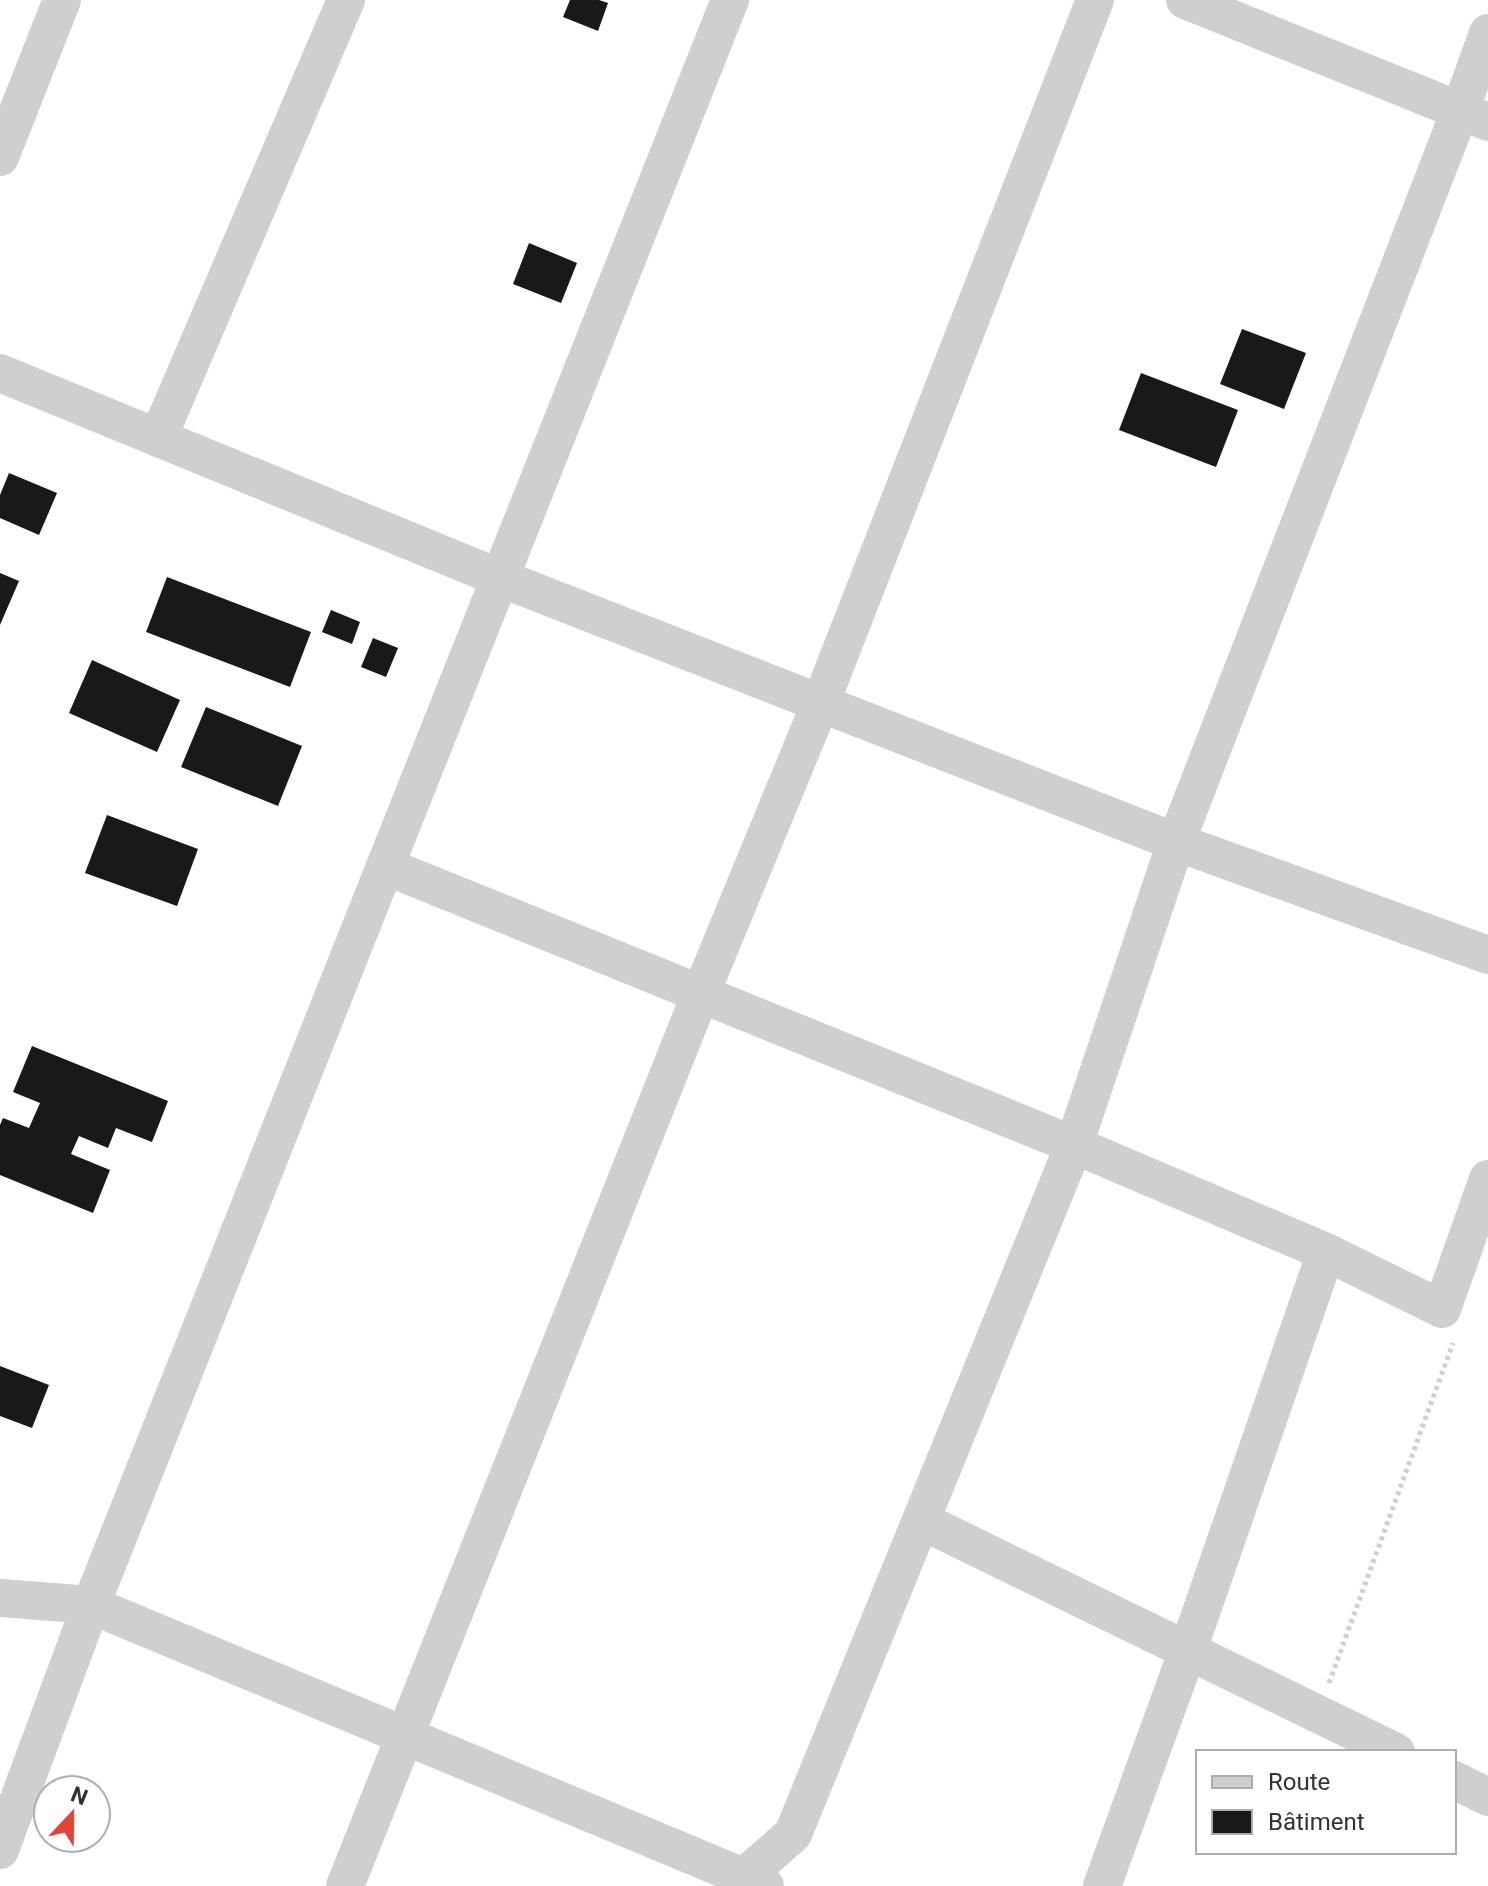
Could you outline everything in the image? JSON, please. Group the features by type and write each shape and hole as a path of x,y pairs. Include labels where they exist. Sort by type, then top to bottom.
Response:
{"street":[{"path":"0,157 62,0"},
{"path":"158,438 346,0"},
{"path":"0,1850 91,1605 730,0"},
{"path":"345,1886 701,993 821,702 1095,0"},
{"path":"1185,0 1474,117"},
{"path":"0,1598 91,1605 750,1883 793,1834 1074,1145 1176,842 1474,117 1488,33"},
{"path":"0,373 500,578 1176,842 1488,955"},
{"path":"385,866 1074,1145 1326,1252 1442,1309 1488,1179"},
{"path":"1102,1886 1188,1650 1326,1252"},
{"path":"922,1521 1392,1750"},
{"path":"1456,1781 1488,1797"}],"path":[{"path":"1318,1713 1454,1344 1442,1309"}],"building":[{"path":"570,0 608,3 598,31 563,17"},
{"path":"529,243 577,263 561,303 513,284"},
{"path":"1242,329 1306,353 1284,409 1220,384"},
{"path":"1141,373 1238,410 1216,467 1119,430"},
{"path":"9,473 57,493 39,535 0,518 0,495"},
{"path":"0,573 19,581 0,625"},
{"path":"167,577 311,632 290,687 146,632"},
{"path":"331,610 360,622 352,644 322,632"},
{"path":"373,638 398,648 386,677 361,667"},
{"path":"92,660 180,700 157,752 69,713"},
{"path":"206,707 302,746 278,806 181,767"},
{"path":"107,815 198,849 177,906 85,873"},
{"path":"32,1046 168,1101 152,1142 116,1128 108,1148 79,1136 71,1154 110,1170 93,1213 0,1175 0,1125 3,1118 29,1128 40,1103 13,1092"},
{"path":"0,1366 49,1385 32,1428 0,1416"}]}
